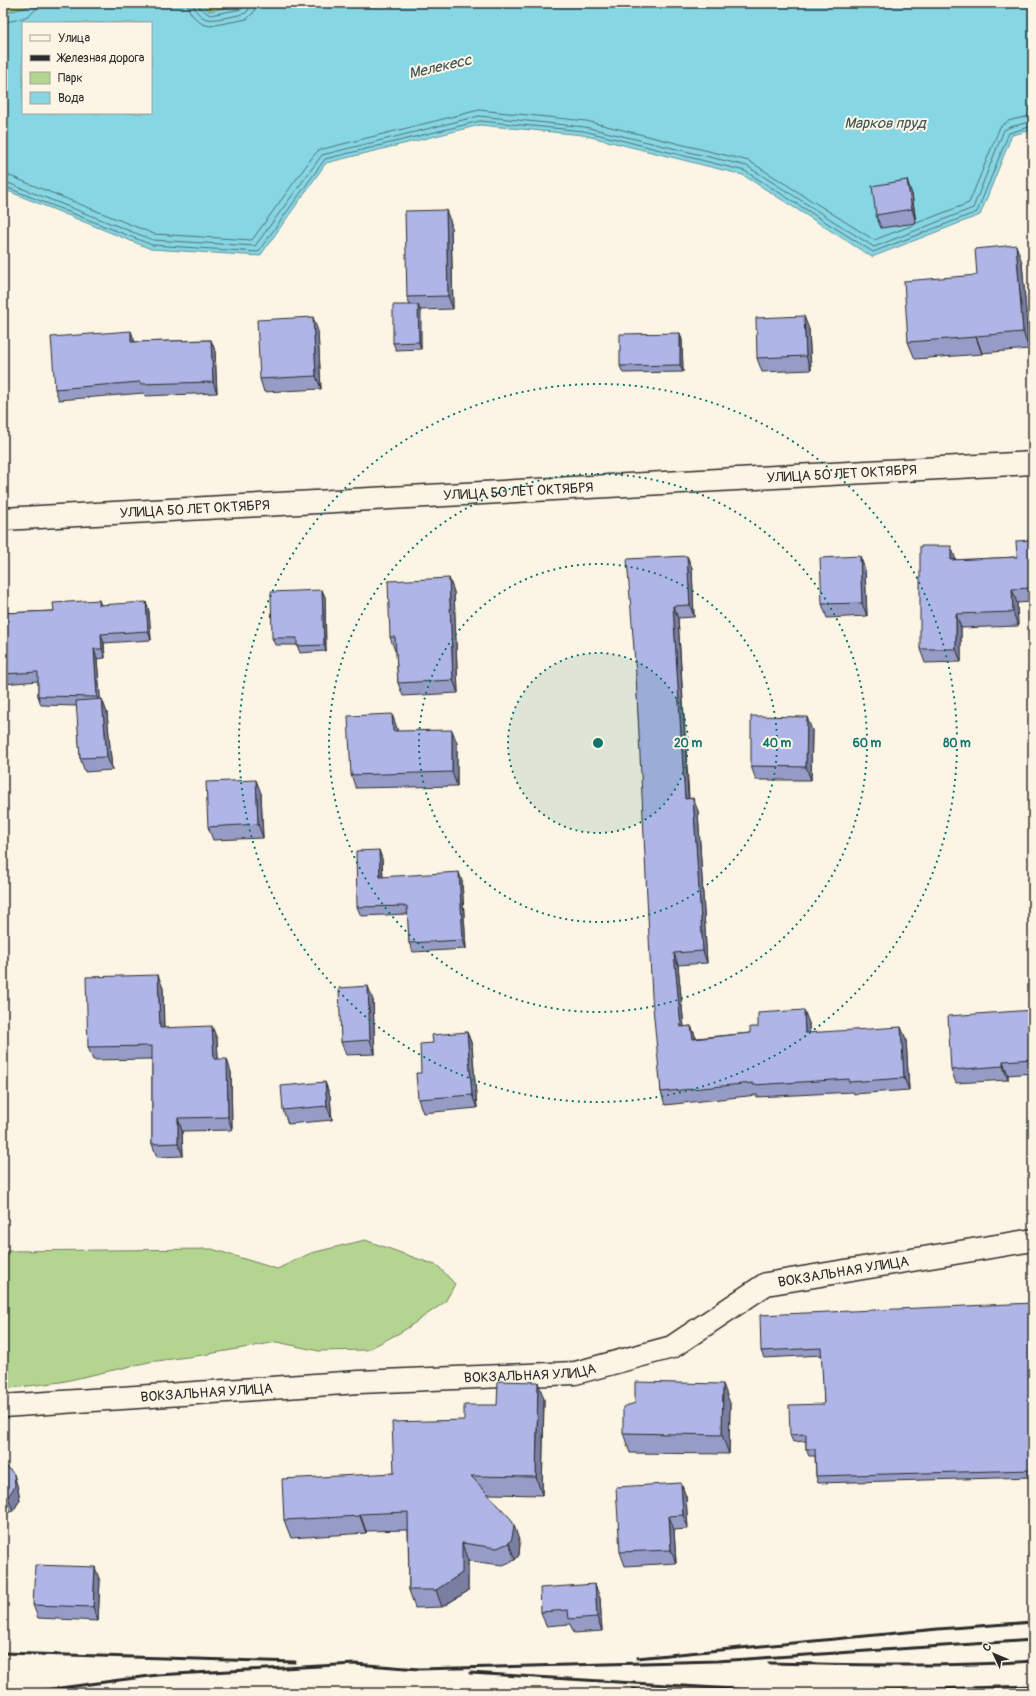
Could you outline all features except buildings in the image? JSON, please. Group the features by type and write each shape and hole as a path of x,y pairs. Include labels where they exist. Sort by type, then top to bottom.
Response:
{"street":[{"name":"УЛИЦА 50 ЛЕТ ОКТЯБРЯ","path":"3,520 1033,463"},
{"name":"ВОКЗАЛЬНАЯ УЛИЦА","path":"3,1406 359,1382 575,1373 672,1347 766,1284 1033,1240"}],"green space":[{"path":"3,3 31,3 25,8 3,13"},
{"path":"201,3 251,3 209,11"},
{"path":"365,1240 438,1266 455,1284 445,1302 403,1331 367,1350 319,1351 277,1342 203,1355 149,1362 61,1382 3,1389 3,1251 212,1249 277,1269 311,1253"}],"water":[{"name":"Марков пруд","path":"31,3 201,3 209,11 251,3 1033,3 1033,130 1012,135 980,215 872,257 743,175 583,135 480,125 326,163 260,256 151,249 3,189 3,13 25,8"}],"railway":[{"path":"637,1658 938,1629 1033,1622"},
{"path":"23,1693 157,1675 355,1664 419,1669 717,1661 1033,1640"},
{"path":"3,1653 295,1662"},
{"path":"769,1663 934,1665 1033,1661"},
{"path":"470,1673 797,1693"},
{"path":"792,1691 1033,1686"},
{"path":"633,1689 661,1693"}],"water label":[{"name":"Мелекесс","path":"440,67"}]}
